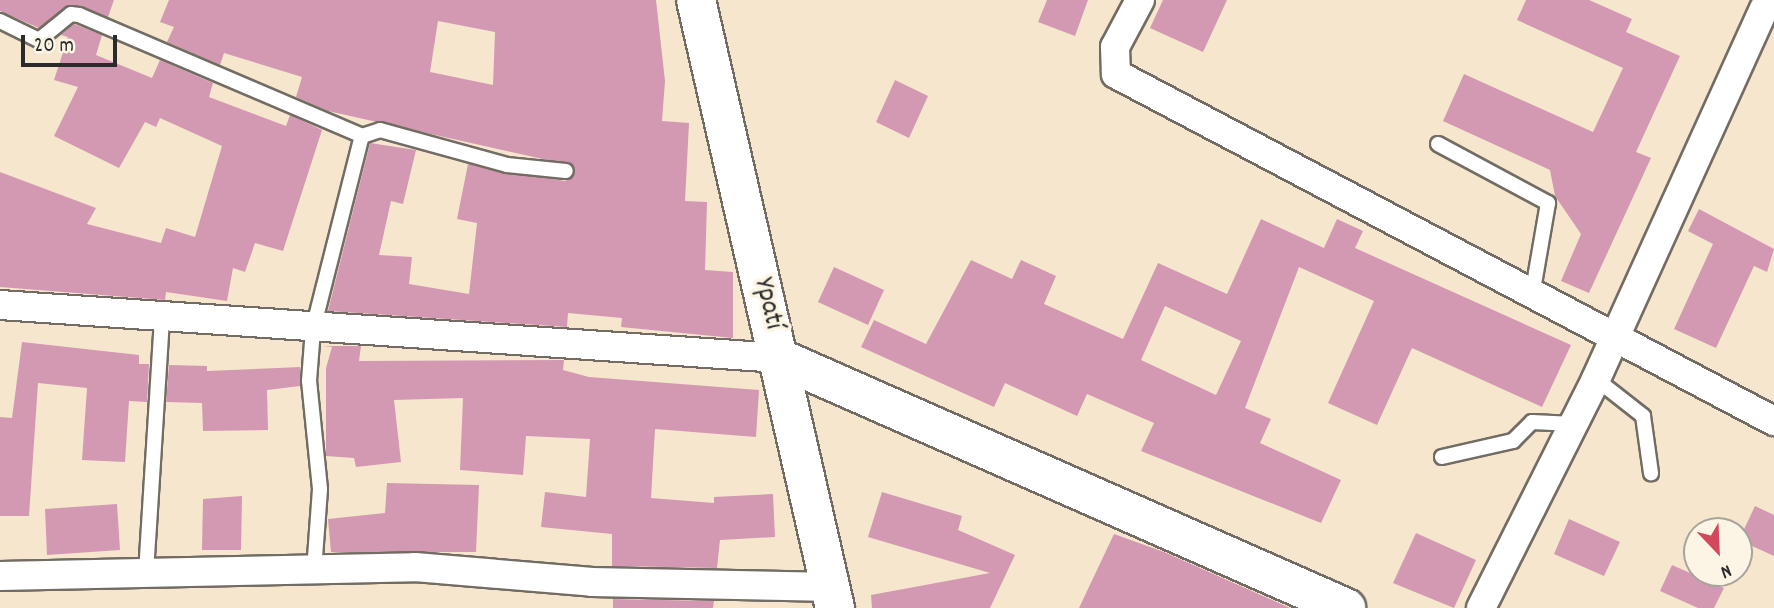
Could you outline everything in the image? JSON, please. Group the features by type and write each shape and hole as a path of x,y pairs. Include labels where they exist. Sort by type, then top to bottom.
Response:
{"street":[{"name":"Ypatí","path":"696,0 834,597"},
{"path":"1140,0 1115,47 1116,74 1613,332 1774,421"},
{"path":"1481,608 1574,424 1613,332 1762,7"},
{"path":"0,305 162,319 779,358 1346,608"},
{"path":"0,576 415,568 592,583 834,597"}],"lane":[{"path":"0,21 39,40 71,14 79,15 362,136 380,130 507,164 566,171"},
{"path":"314,571 320,489 309,382 313,329 362,136"},
{"path":"1438,144 1548,203 1533,290"},
{"path":"146,573 162,319"},
{"path":"1595,379 1643,416 1651,473"},
{"path":"1442,457 1513,441 1532,422 1574,424"}],"building":[{"path":"0,0 114,0 108,17 69,5 39,28 0,11"},
{"path":"169,0 656,0 665,81 662,121 689,123 685,201 707,202 705,270 733,272 733,338 621,327 622,318 568,313 567,327 328,311 370,143 416,150 403,204 391,201 379,255 412,257 409,284 469,294 477,223 457,219 468,164 565,181 574,176 574,166 328,111 296,97 302,77 224,53 220,65 167,42 174,27 160,22","holes":["438,21 495,32 493,85 430,72"]},
{"path":"1047,0 1088,0 1075,36 1038,22"},
{"path":"1163,0 1227,0 1203,52 1150,28"},
{"path":"1526,0 1589,0 1632,19 1626,32 1680,56 1636,152 1651,158 1589,293 1561,281 1581,234 1555,196 1550,170 1443,121 1464,74 1593,132 1623,68 1517,20"},
{"path":"74,24 102,35 96,55 152,78 160,60 213,83 209,97 286,126 290,115 322,130 283,251 255,243 245,272 233,268 227,301 166,292 165,300 0,287 0,172 96,208 87,224 161,243 166,228 195,237 222,146 160,118 156,127 145,122 119,168 54,136 78,87 54,80 68,37 61,35"},
{"path":"895,80 928,96 909,138 876,122"},
{"path":"1699,209 1774,249 1767,272 1754,266 1716,348 1674,329 1713,244 1688,231"},
{"path":"1261,219 1324,248 1337,219 1363,231 1355,248 1571,345 1542,407 1412,348 1377,425 1328,403 1374,301 1299,267 1245,408 1271,419 1260,443 1341,480 1321,523 1141,451 1154,423 1087,394 1077,416 1005,383 994,407 861,347 874,320 926,344 971,260 1012,279 1021,260 1056,276 1044,304 1123,339 1158,263 1227,294","holes":["1165,306 1241,341 1216,395 1141,360"]},
{"path":"834,267 884,290 868,325 818,302"},
{"path":"22,342 139,355 139,364 149,364 147,402 129,401 125,462 82,460 87,388 38,383 29,516 0,516 0,417 12,418"},
{"path":"323,346 361,346 359,361 564,360 563,370 589,377 759,390 756,437 655,429 651,498 714,503 714,497 773,494 775,537 720,540 717,568 612,566 612,534 541,527 545,492 586,497 590,439 526,436 523,475 460,470 463,398 394,400 401,462 356,467 354,458 326,456 326,368 332,347"},
{"path":"169,365 207,366 207,371 300,367 300,386 267,390 268,430 203,431 202,403 166,402"},
{"path":"387,483 479,485 476,552 331,552 328,519 385,513"},
{"path":"882,492 962,516 958,530 1015,555 990,608 872,608 871,595 990,573 868,537"},
{"path":"242,496 241,550 202,550 203,499"},
{"path":"117,504 120,550 47,555 45,509"},
{"path":"1755,506 1774,515 1774,556 1753,546 1753,517 1750,517"},
{"path":"1569,519 1620,542 1604,576 1554,554"},
{"path":"1416,533 1476,560 1454,608 1393,583"},
{"path":"1114,534 1164,552 1290,608 1079,608"},
{"path":"1672,565 1683,570 1683,587 1724,588 1714,608 1698,608 1660,591"},
{"path":"613,599 714,601 713,608 613,608"}]}
